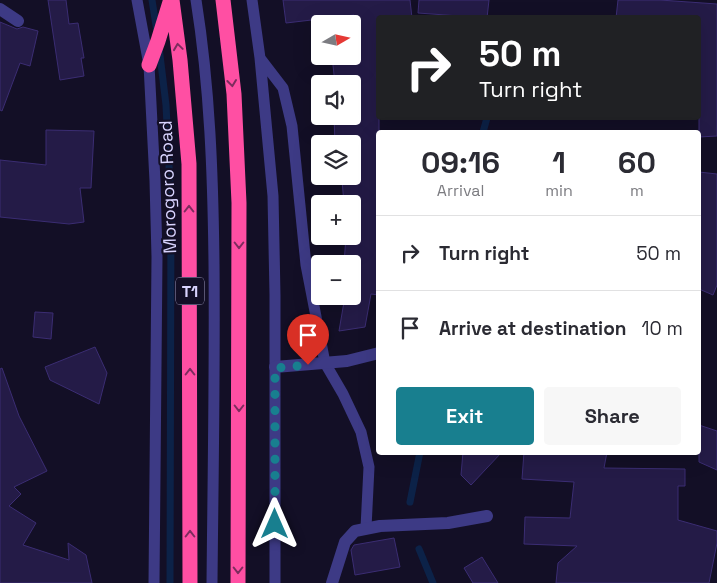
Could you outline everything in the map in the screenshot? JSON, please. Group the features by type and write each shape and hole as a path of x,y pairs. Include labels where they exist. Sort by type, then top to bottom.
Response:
{"highway":[{"path":"149,65 171,0"},
{"name":"Morogoro Road","path":"171,0 180,60 189,164 190,583"},
{"path":"222,0 234,94 239,203 238,583"}],"street":[{"path":"0,9 18,21"},
{"path":"275,368 347,360 376,354"},
{"path":"332,583 345,542 355,531 366,528 448,523 487,516"}],"lane":[{"path":"137,0 149,65 157,258 154,583"},
{"path":"196,0 204,52 213,172 212,583"},
{"path":"252,0 260,58 273,196 275,583"},
{"path":"260,58 283,88 292,126 306,265 325,363 343,394 361,432 369,467 366,528"}],"building":[{"path":"48,0 66,0 69,24 78,23 84,58 81,58 84,76 60,80"},
{"path":"283,0 410,0 412,15 376,15 376,120 379,120 379,130 376,130 376,295 371,294 365,327 339,331 343,305 361,305 361,255 345,255 345,245 361,245 361,195 343,195 342,185 361,185 361,135 335,135 334,125 361,125 361,75 334,75 333,65 361,65 361,15 311,15 311,20 286,23"},
{"path":"419,0 489,0 487,15 418,13"},
{"path":"618,0 660,0 717,4 717,136 701,137 701,130 699,130 699,120 701,120 701,15 616,15"},
{"path":"0,22 17,29 23,27 38,31 30,66 20,63 2,111 0,110"},
{"path":"46,130 94,131 91,188 80,188 84,222 69,224 0,217 0,160 46,165"},
{"path":"701,172 717,174 717,285 713,295 701,290"},
{"path":"35,312 53,313 51,339 33,337"},
{"path":"95,347 107,373 99,404 50,380 45,367"},
{"path":"2,368 19,416 47,471 14,487 21,494 9,506 36,523 23,545 69,560 68,543 86,555 92,583 0,583 0,369"},
{"path":"701,426 717,431 717,470 699,462 699,455 701,455"},
{"path":"463,455 499,455 471,485 461,475"},
{"path":"524,455 606,455 604,468 685,469 685,486 678,486 678,520 717,531 717,543 709,583 556,583 558,563 577,546 524,544 525,517 570,518 574,482 522,479"},
{"path":"394,538 400,567 355,575 351,550 354,545"},
{"path":"482,557 498,583 473,583 464,568"}],"waterway":[{"path":"152,0 157,32"},
{"path":"159,47 166,105 171,206 170,583"},
{"path":"484,130 486,120"},
{"path":"410,502 419,455"},
{"path":"419,549 433,583"}],"route":[{"path":"275,524 275,368 308,365"}]}
